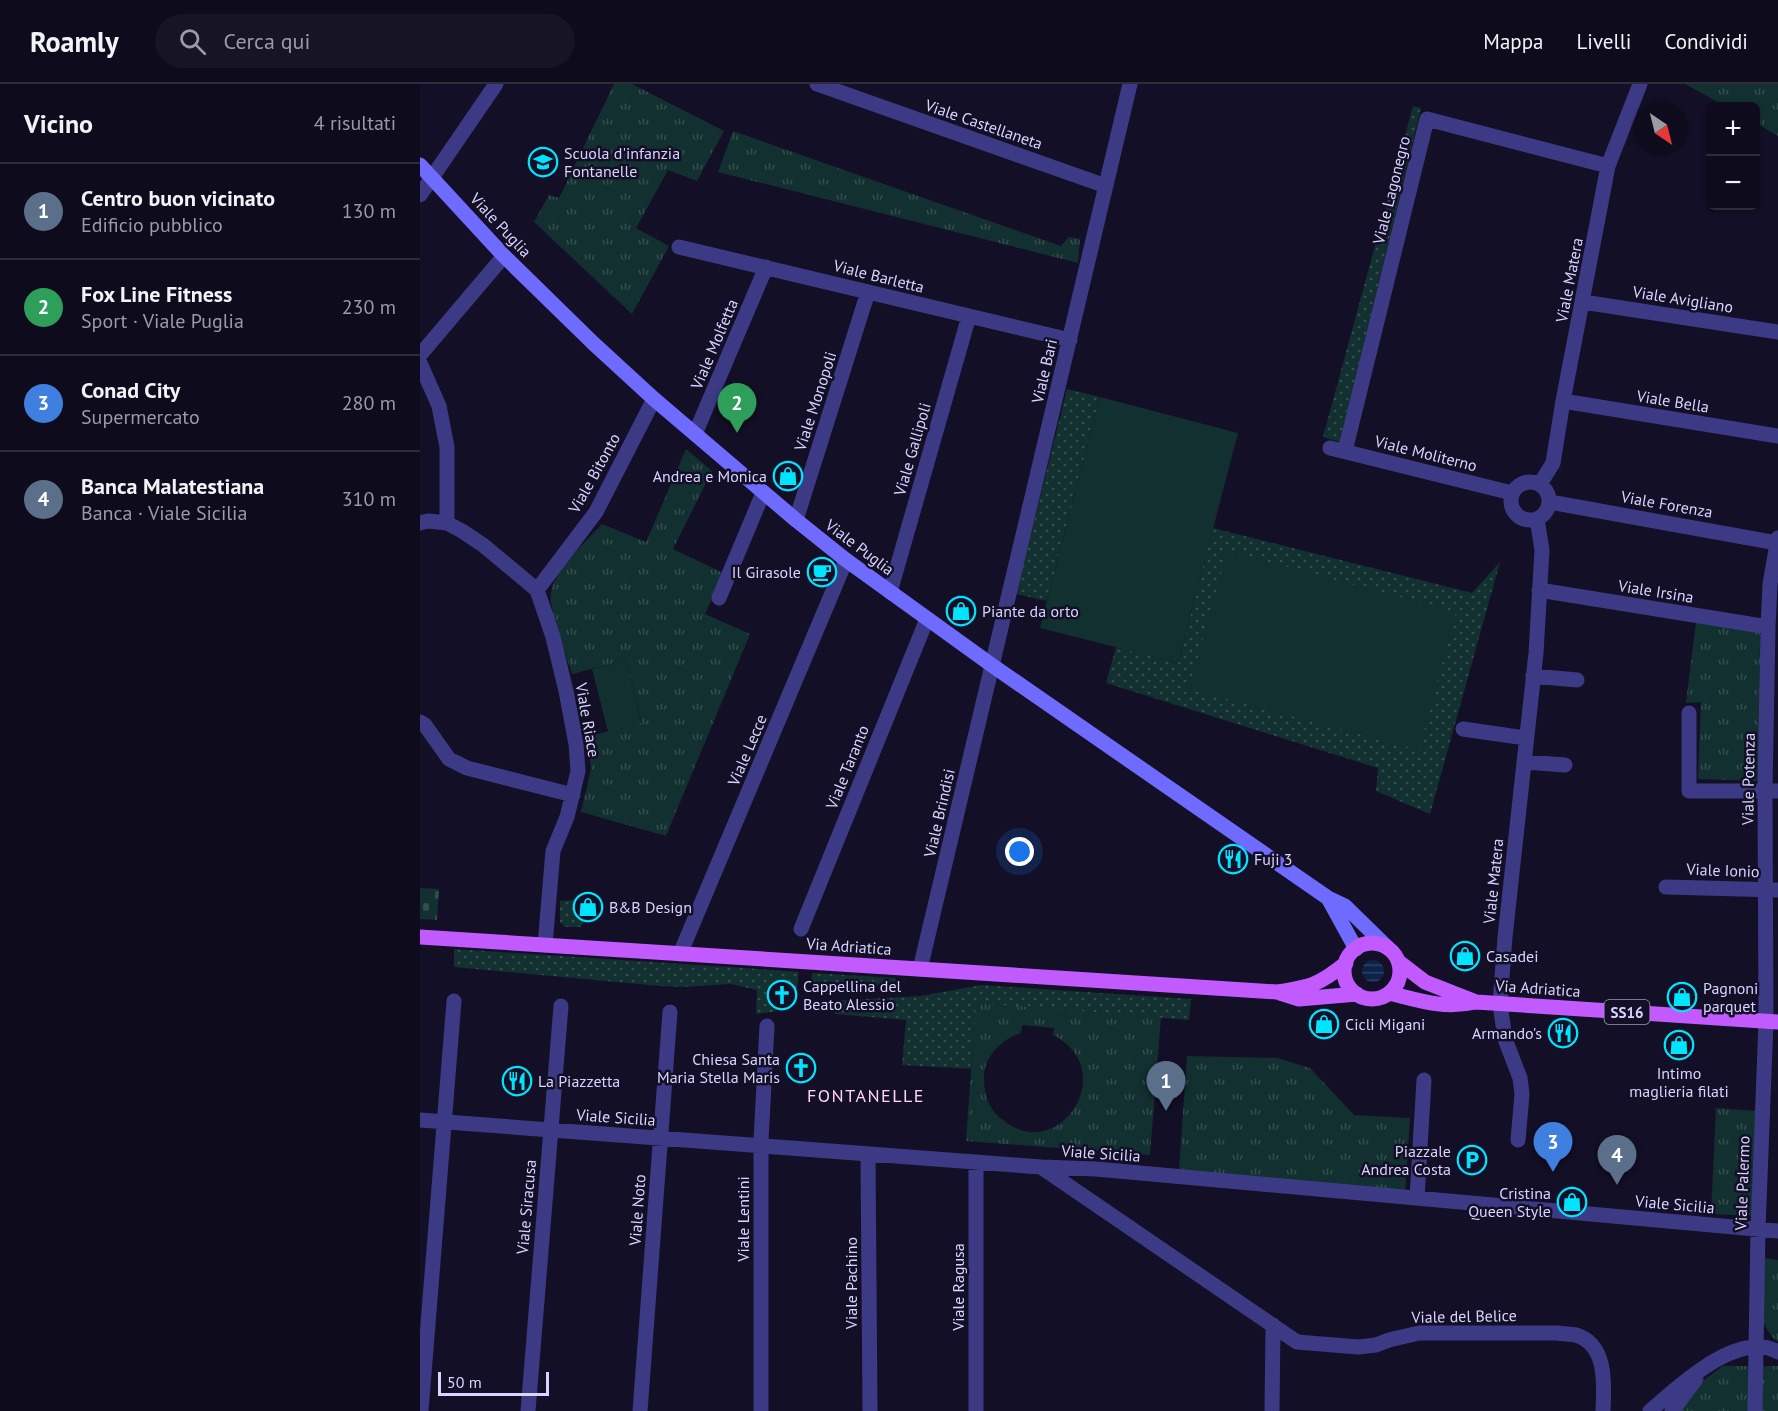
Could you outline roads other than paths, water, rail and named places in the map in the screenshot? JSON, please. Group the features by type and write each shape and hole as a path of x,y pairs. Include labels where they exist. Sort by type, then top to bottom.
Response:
{"main road":[{"name":"Viale Puglia","path":"420,165 504,256 593,343 654,399 796,520 846,560 993,666 1328,898 1345,906 1388,948"},
{"name":"Viale Puglia","path":"1328,898 1356,949"},
{"name":"Via Adriatica","path":"420,937 1277,992 1307,987 1328,978 1346,963"},
{"path":"1356,949 1372,943 1388,948"},
{"name":"SS16","path":"1388,948 1399,962"},
{"name":"SS16","path":"1346,963 1356,949"},
{"name":"Via Adriatica","path":"1399,962 1425,982 1476,1002"},
{"path":"1389,993 1399,979 1399,962"},
{"path":"1346,963 1346,980 1357,994"},
{"name":"Via Adriatica","path":"1277,992 1299,999 1357,994"},
{"name":"Via Adriatica","path":"1389,993 1455,1006 1476,1002 1772,1022"},
{"name":"SS16","path":"1357,994 1373,999 1389,993"}],"street":[{"path":"420,195 496,84"},
{"name":"Viale Castellaneta","path":"817,84 1106,186"},
{"name":"Viale Bari","path":"993,666 1130,84"},
{"name":"Viale Matera","path":"1540,484 1553,463 1608,166 1640,84"},
{"name":"Viale Lagonegro","path":"1345,452 1427,119 1608,166"},
{"name":"Viale Barletta","path":"679,247 1070,340"},
{"path":"420,355 504,256"},
{"name":"Viale Molfetta","path":"695,434 766,267"},
{"name":"Viale Monopoli","path":"796,520 868,292"},
{"name":"Viale Avigliano","path":"1583,302 1778,332"},
{"name":"Viale Gallipoli","path":"890,592 969,316"},
{"path":"420,363 439,406 447,447 447,524"},
{"name":"Viale Bitonto","path":"537,590 596,512 654,399"},
{"name":"Viale Bella","path":"1563,402 1778,436"},
{"name":"Viale Moliterno","path":"1330,448 1512,493"},
{"path":"1530,481 1540,484 1548,492 1550,502 1546,513 1537,519 1526,520 1516,514 1511,504 1512,493 1519,485 1530,481"},
{"path":"719,598 763,493"},
{"name":"Viale Forenza","path":"1550,502 1777,540"},
{"name":"Viale Matera","path":"1518,1140 1522,1094 1520,1078 1505,1039 1500,1004 1533,676 1542,550 1537,519"},
{"path":"420,523 428,521 447,524 483,545 537,590"},
{"name":"Viale Potenza","path":"1772,1022 1773,690 1768,627 1777,540"},
{"name":"Viale Lecce","path":"680,954 846,560"},
{"name":"Viale Riace","path":"537,590 553,637 566,691 576,744 578,771 567,817 553,851 545,945"},
{"name":"Viale Irsina","path":"1539,590 1768,627"},
{"name":"Viale Taranto","path":"801,929 927,619"},
{"name":"Viale Brindisi","path":"920,969 993,666"},
{"path":"1533,676 1577,680"},
{"path":"1689,714 1689,791 1772,791"},
{"path":"420,722 425,725 449,759 466,768 573,795"},
{"path":"1463,729 1527,738"},
{"path":"1524,762 1565,765"},
{"name":"Viale Ionio","path":"1666,886 1772,890"},
{"path":"421,1411 454,1001"},
{"name":"Viale Siracusa","path":"528,1411 561,1006"},
{"name":"Viale Noto","path":"640,1411 670,1012"},
{"name":"Viale Palermo","path":"1755,1411 1758,1229 1772,1022"},
{"name":"Viale Lentini","path":"761,1411 761,1146 767,1026"},
{"path":"1417,1198 1424,1080"},
{"name":"Viale Sicilia","path":"420,1120 1041,1167 1096,1169 1778,1231"},
{"name":"Viale Pachino","path":"868,1154 870,1411"},
{"name":"Viale Ragusa","path":"976,1162 976,1411"},
{"name":"Viale del Belice","path":"1041,1167 1297,1341 1358,1347 1376,1345 1419,1333 1577,1335 1590,1345 1600,1359 1604,1376 1603,1411"},
{"path":"1272,1411 1273,1325"},
{"path":"1650,1411 1684,1381 1718,1359 1756,1346 1778,1352"},
{"path":"1672,1411 1707,1365"}],"water":[{"path":"1373,960 1381,963 1384,971 1381,979 1373,982 1365,979 1362,971 1365,963"}],"place":[{"name":"Scuola d'infanzia Fontanelle","path":"543,162"},
{"name":"Fox Line Fitness","path":"737,433"},
{"name":"Andrea e Monica","path":"788,476"},
{"name":"Il Girasole","path":"822,572"},
{"name":"Piante da orto","path":"961,611"},
{"name":"Fuji 3","path":"1233,859"},
{"name":"B&B Design","path":"588,907"},
{"name":"Casadei","path":"1465,956"},
{"name":"Cappellina del Beato Alessio","path":"782,995"},
{"name":"Pagnoni parquet","path":"1682,997"},
{"name":"Cicli Migani","path":"1324,1024"},
{"name":"Armando's","path":"1563,1033"},
{"name":"Intimo maglieria filati","path":"1679,1045"},
{"name":"Chiesa Santa Maria Stella Maris","path":"801,1068"},
{"name":"La Piazzetta","path":"517,1081"},
{"name":"Centro buon vicinato","path":"1166,1111"},
{"name":"Piazzale Andrea Costa","path":"1472,1160"},
{"name":"Conad City","path":"1553,1172"},
{"name":"Banca Malatestiana","path":"1617,1185"},
{"name":"Cristina Queen Style","path":"1572,1202"}],"district":[{"name":"FONTANELLE","path":"866,1095"}]}
